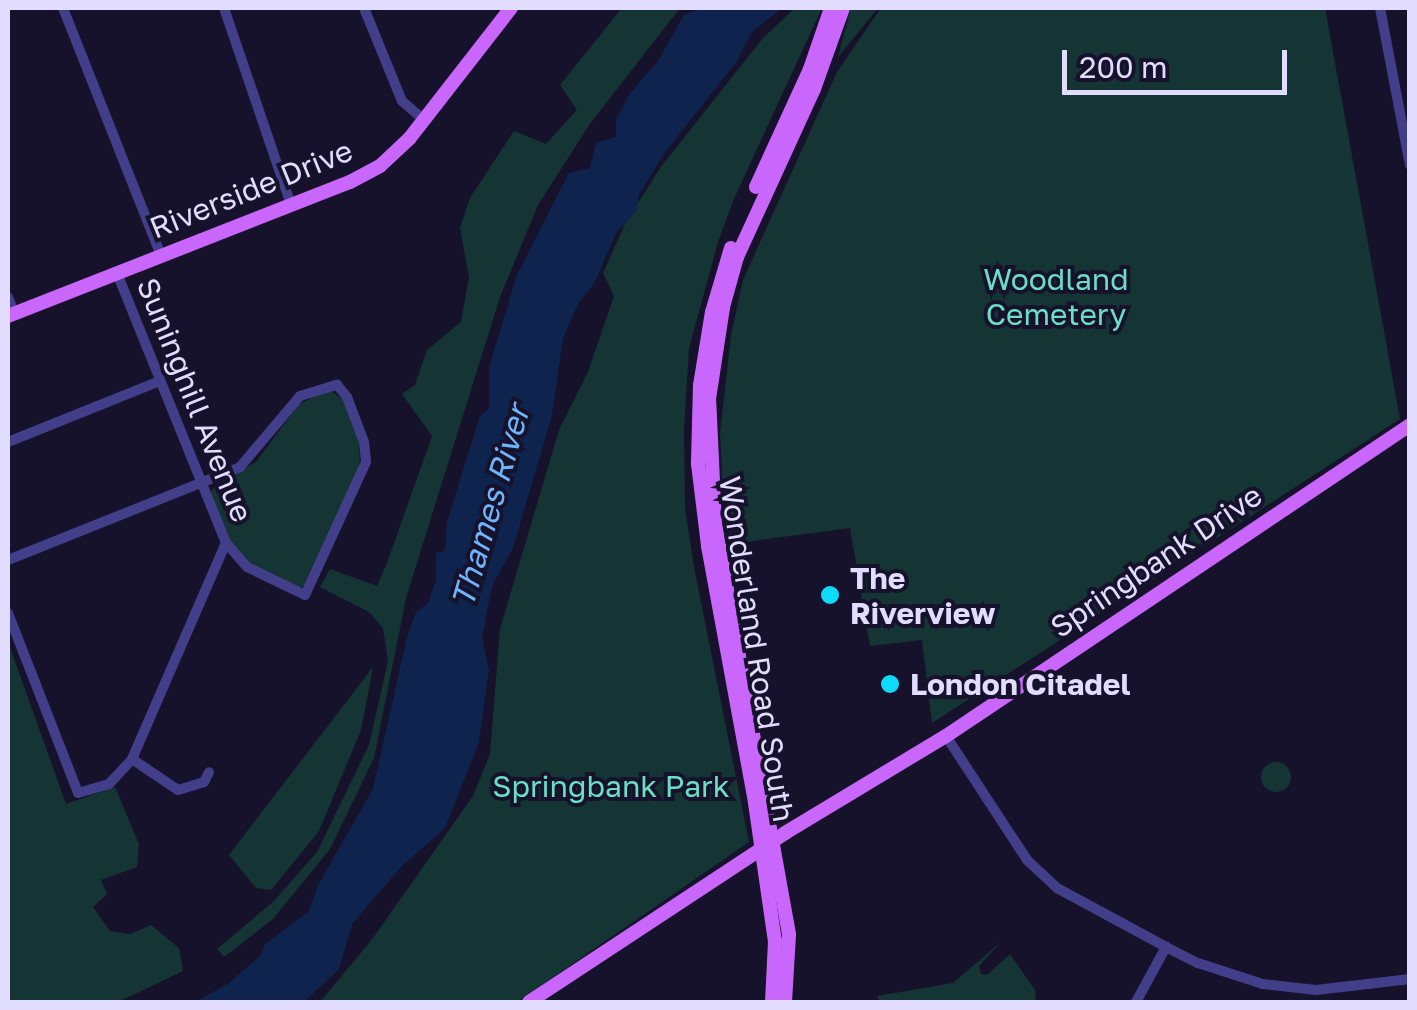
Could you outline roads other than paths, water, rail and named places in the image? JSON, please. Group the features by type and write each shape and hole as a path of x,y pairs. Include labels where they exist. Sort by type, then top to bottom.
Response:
{"main road":[{"name":"Riverside Drive","path":"11,314 291,205 380,166 424,120 511,8"},
{"path":"831,8 831,30"},
{"path":"831,30 844,8"},
{"name":"Wonderland Road South","path":"772,1002 775,941 765,794 715,524 709,399 723,306 737,256 831,30"},
{"name":"Wonderland Road South","path":"785,1002 789,934 708,546 698,464 700,385 712,312 730,250 831,30"},
{"name":"Springbank Drive","path":"529,1002 768,844 946,736 1410,425"}],"street":[{"path":"64,8 161,256"},
{"path":"224,8 291,205"},
{"path":"364,8 402,101 424,120"},
{"path":"1380,8 1410,165"},
{"name":"Suninghill Avenue","path":"8,614 78,793 110,784 132,758 226,543 117,273"},
{"path":"8,297 11,314"},
{"path":"8,442 160,381"},
{"path":"8,560 240,466 258,451 274,422 300,396 336,386 347,397 364,442 366,462 305,595 248,567 226,543"},
{"path":"946,736 1027,860 1057,888 1166,947 1263,984 1316,990 1410,979"},
{"path":"132,758 178,790 204,782 209,772"},
{"path":"1139,1000 1166,947"}],"water":[{"name":"Thames River","path":"703,8 782,8 752,32 737,61 663,155 639,195 636,211 616,233 595,282 578,304 563,338 552,415 513,548 493,584 488,606 482,638 489,670 479,742 445,828 401,867 352,924 339,969 305,1001 196,1002 229,983 261,955 265,944 309,911 318,885 373,789 407,637 416,612 428,603 436,581 436,553 445,551 447,522 480,416 489,409 489,367 517,275 569,173 590,168 596,143 616,137 616,119 631,92 658,61 684,15"}],"place":[{"name":"The Riverview","path":"830,595"},
{"name":"London Citadel","path":"890,684"}],"park label":[{"name":"Woodland Cemetery","path":"1056,296"},
{"name":"Springbank Park","path":"611,786"}]}
